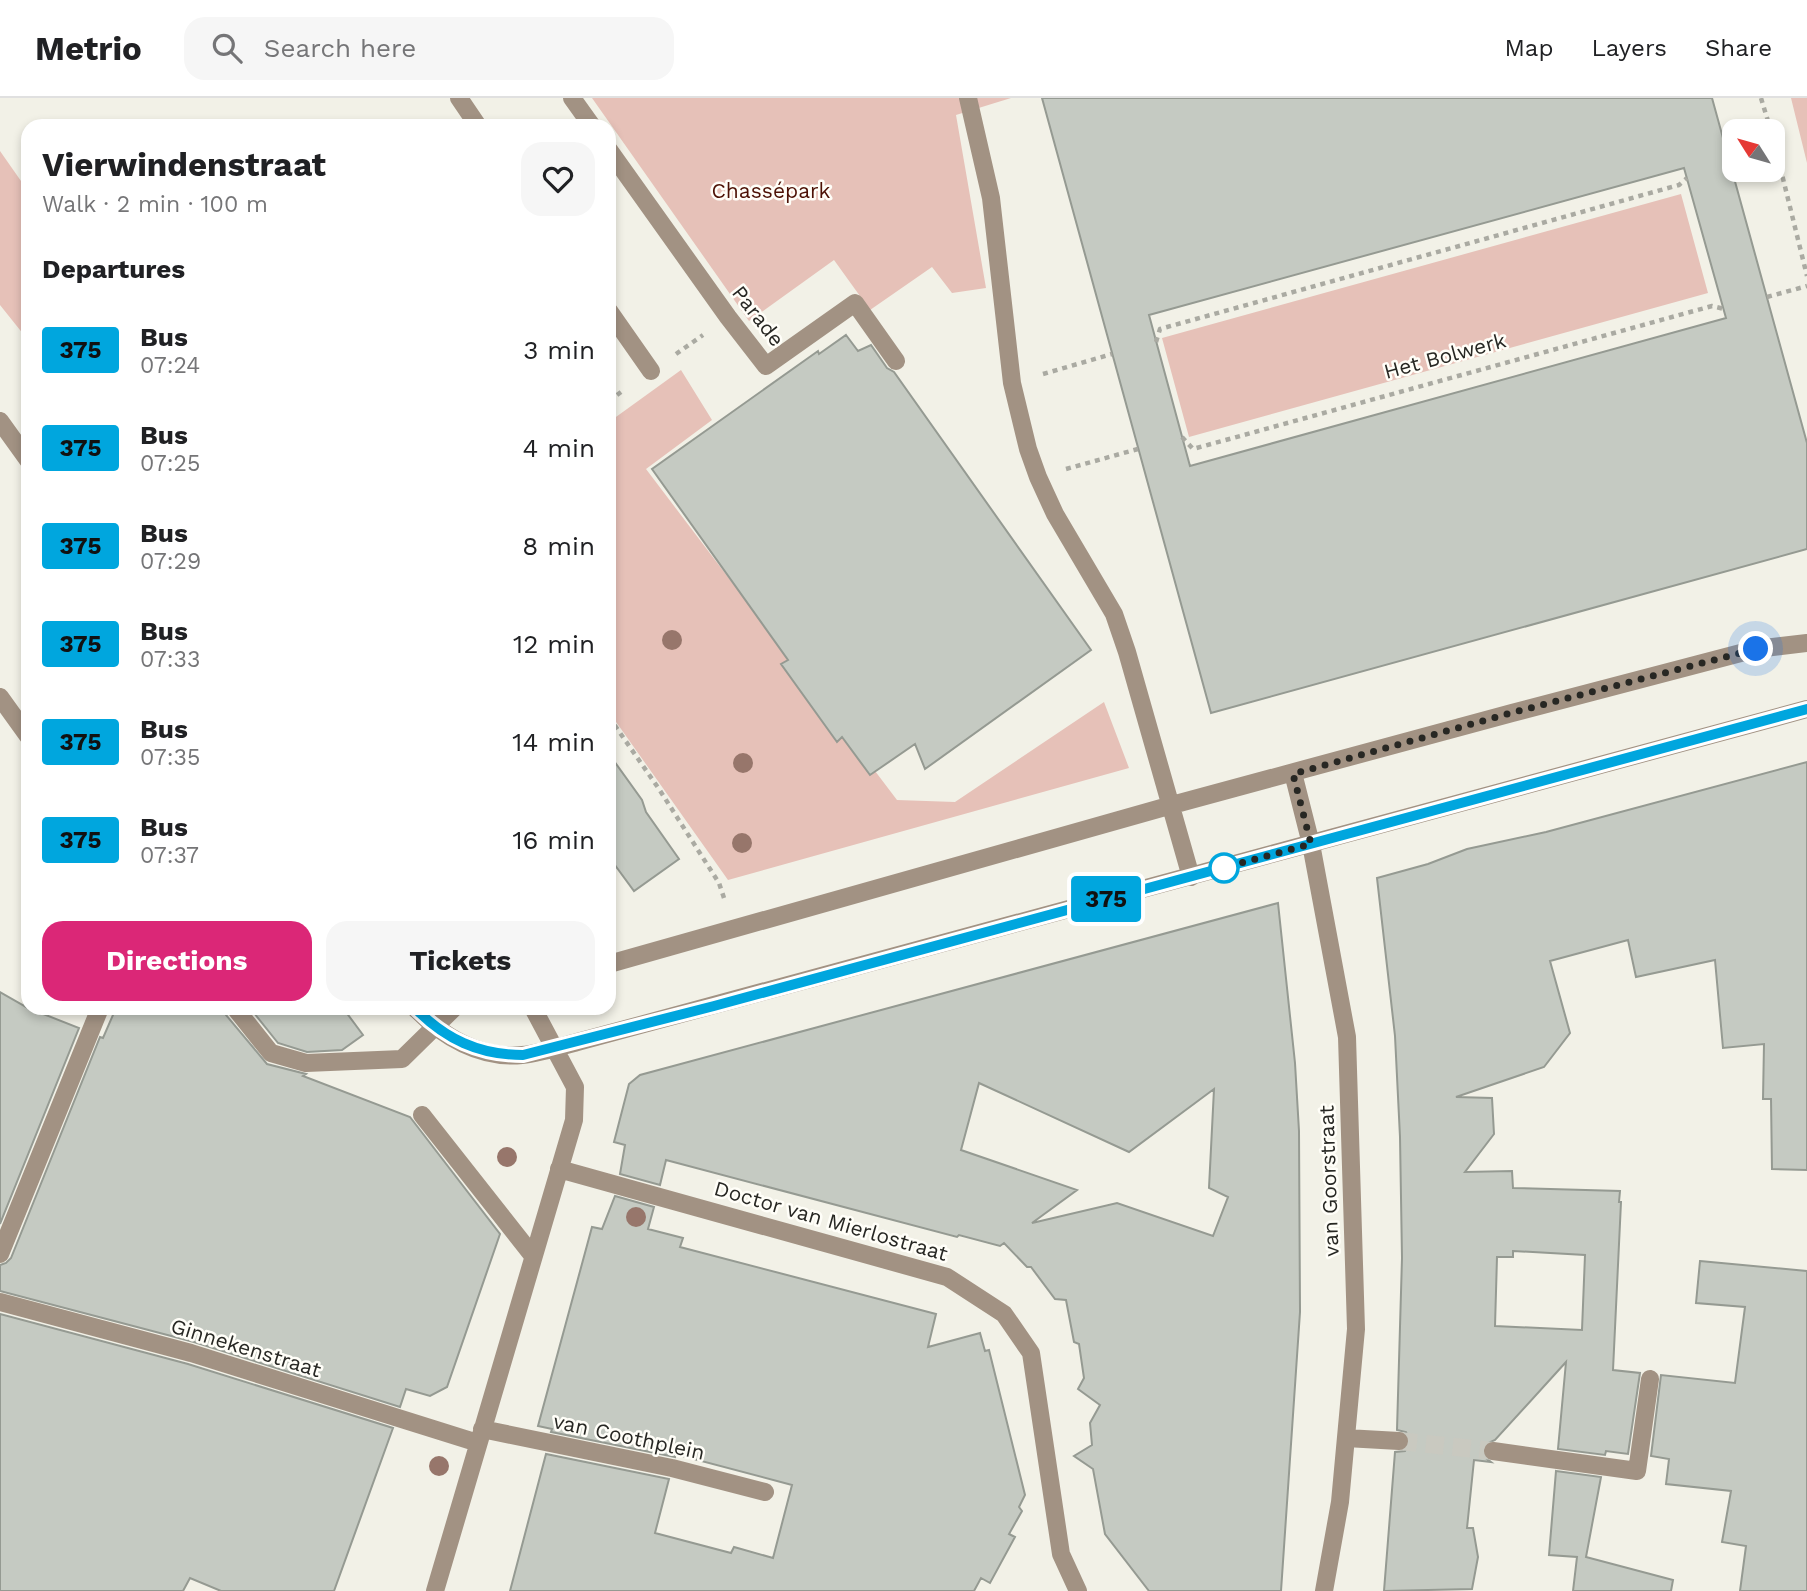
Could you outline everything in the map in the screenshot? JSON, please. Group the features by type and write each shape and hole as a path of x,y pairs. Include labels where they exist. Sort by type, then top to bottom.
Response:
{"street":[{"path":"459,98 473,119"},
{"path":"572,98 587,119"},
{"path":"968,98 991,198 1012,383 1038,477 1055,513 1114,614 1191,877"},
{"name":"Parade","path":"616,160 766,366 855,303 896,360"},
{"path":"616,322 651,371"},
{"path":"0,421 21,450"},
{"path":"616,962 1172,805 1511,713 1756,649 1807,643"},
{"path":"0,697 21,726"},
{"path":"422,1015 435,1027 460,1042 500,1055 523,1055 555,1048 1807,709"},
{"name":"van Goorstraat","path":"1293,774 1311,844 1347,1037 1356,1329 1340,1502 1324,1591"},
{"path":"0,1254 97,1015"},
{"path":"241,1015 271,1053 306,1063 402,1059 447,1015"},
{"path":"435,1591 574,1120 575,1087 537,1015"},
{"path":"422,1115 533,1256"},
{"name":"Doctor van Mierlostraat","path":"559,1169 947,1277 1004,1314 1031,1353 1061,1554 1078,1591"},
{"name":"Ginnekenstraat","path":"0,1302 191,1353 480,1436"},
{"path":"1493,1451 1637,1471 1650,1379"},
{"name":"van Coothplein","path":"480,1436 672,1468 765,1492"},
{"path":"1346,1438 1399,1441"}],"path":[{"path":"1761,98 1767,119"},
{"path":"1156,342 1160,330 1679,185 1687,178"},
{"path":"1782,182 1807,276"},
{"path":"1767,297 1807,286"},
{"name":"Het Bolwerk","path":"1182,437 1194,449 1712,306 1724,309"},
{"path":"1012,383 1112,354"},
{"path":"1038,477 1138,449"},
{"path":"616,727 719,883 733,929"}],"green space":[{"name":"Chassépark","path":"592,98 1011,98 956,115 986,288 952,293 932,267 870,310 834,260 749,321 616,132 616,119 607,119"},
{"path":"1791,98 1807,98 1807,163"},
{"path":"0,151 21,181 21,331 0,305"},
{"path":"1681,194 1708,293 1189,437 1162,338"},
{"path":"681,370 712,420 646,469 897,800 955,802 1104,702 1129,768 728,880 616,722 616,417"}],"building":[{"path":"1042,98 1712,98 1722,134 1722,182 1735,182 1807,443 1807,549 1211,713","holes":["1684,168 1726,318 1190,466 1149,315"]},
{"path":"846,335 858,351 871,345 887,368 894,372 1091,650 925,769 915,744 870,775 842,737 837,742 781,664 788,660 652,469 818,351 819,354"},
{"path":"1807,762 1807,1170 1772,1169 1771,1099 1763,1099 1764,1044 1723,1048 1715,960 1636,977 1628,940 1550,961 1570,1033 1544,1067 1456,1097 1492,1098 1494,1134 1465,1172 1512,1171 1513,1188 1620,1191 1613,1370 1640,1373 1628,1454 1606,1451 1605,1455 1558,1449 1566,1362 1495,1440 1484,1445 1483,1456 1491,1462 1474,1460 1467,1528 1473,1528 1478,1557 1472,1589 1384,1591 1395,1452 1405,1451 1410,1441 1406,1432 1397,1430 1402,1258 1400,1137 1395,1036 1377,878 1428,864 1467,849 1546,832","holes":["1513,1251 1585,1255 1582,1330 1495,1326 1497,1257 1513,1257"]},
{"path":"616,764 679,859 634,891 616,867"},
{"path":"1278,903 1295,1063 1299,1131 1300,1312 1281,1591 1149,1591 1105,1534 1093,1469 1074,1456 1092,1445 1090,1423 1100,1405 1078,1389 1084,1378 1079,1344 1074,1342 1066,1300 1055,1299 1031,1267 1027,1267 1004,1243 1000,1246 959,1235 957,1237 666,1160 660,1185 620,1174 625,1145 614,1142 629,1084 640,1075","holes":["979,1083 1129,1152 1214,1089 1209,1188 1228,1197 1213,1236 1117,1203 1032,1223 1077,1190 961,1150"]},
{"path":"0,992 21,1004 21,1015 46,1015 79,1028 0,1224"},
{"path":"113,1015 226,1015 267,1064 306,1074 303,1076 410,1117 500,1234 447,1387 430,1396 406,1389 400,1407 194,1342 0,1291 0,1265 11,1258 100,1037 103,1038"},
{"path":"256,1015 348,1015 363,1035 342,1050 307,1052 278,1043"},
{"path":"615,1196 654,1207 648,1229 683,1238 680,1247 936,1314 928,1347 980,1333 985,1351 989,1350 1025,1495 1019,1507 1022,1511 1009,1534 1015,1537 990,1583 981,1578 974,1591 510,1591 546,1454 669,1479 655,1533 731,1553 734,1547 773,1558 792,1485 675,1454 675,1457 551,1432 552,1429 538,1426 592,1227 602,1229"},
{"path":"1700,1261 1807,1271 1807,1591 1740,1591 1746,1546 1722,1542 1731,1491 1666,1484 1669,1459 1651,1456 1661,1375 1735,1383 1745,1307 1696,1303"},
{"path":"0,1314 188,1364 393,1428 334,1591 221,1591 190,1578 183,1591 0,1591"},
{"path":"1556,1471 1601,1477 1586,1557 1673,1580 1671,1591 1573,1591 1577,1557 1549,1555"}],"tunnel":[{"path":"1399,1441 1493,1451"}],"bus line":[{"name":"375","path":"421,1015 442,1032 480,1050 500,1055 523,1055 714,1006 1807,709"}],"route":[{"path":"1224,868 1215,870 1311,844 1293,774 1756,649"}]}
